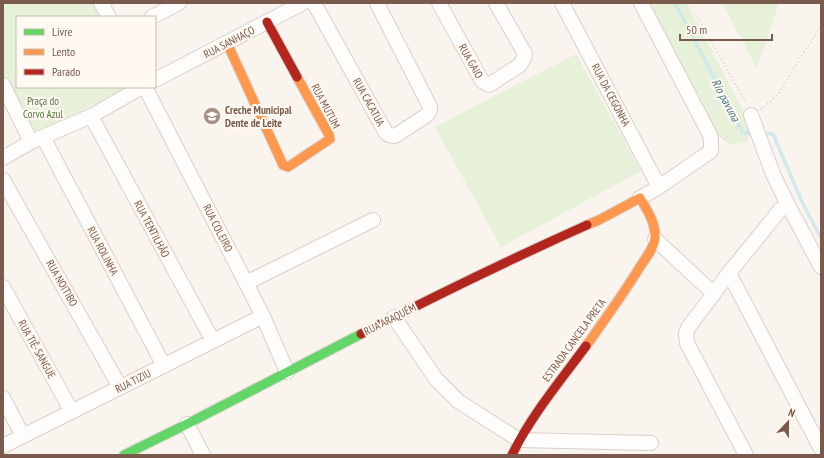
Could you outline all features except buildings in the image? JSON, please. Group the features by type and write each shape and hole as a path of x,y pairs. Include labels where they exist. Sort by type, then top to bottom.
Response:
{"street":[{"path":"101,3 108,16"},
{"path":"154,16 179,3"},
{"name":"RUA SANHAÇO","path":"156,79 303,3"},
{"name":"RUA CACATUA","path":"314,3 386,133 395,136 427,115 430,107 377,3"},
{"name":"RUA GAIO","path":"439,3 482,81 489,84 520,65 524,58 524,54 496,3"},
{"name":"RUA DA CEGONHA","path":"562,3 659,187"},
{"path":"641,3 710,135 711,151"},
{"name":"RUA MUTUM","path":"227,43 283,165 288,167 330,139 268,22"},
{"path":"3,158 37,139 91,116 142,88"},
{"name":"RUA COLEIRO","path":"145,88 263,316 287,372"},
{"name":"RUA ROLINHA","path":"4,90 37,139 164,366"},
{"path":"751,115 773,174 821,267"},
{"name":"RUA TENTILHÃO","path":"91,116 213,341"},
{"name":"RUA ARAQUÉM","path":"124,455 394,317 543,245 599,220 659,187 711,151"},
{"name":"RUA NOITIBO","path":"3,180 120,387"},
{"path":"640,198 655,229 655,239 714,294"},
{"path":"746,455 687,343 686,333 688,328 729,273 780,210 788,205"},
{"path":"246,283 373,220"},
{"name":"ESTRADA CANCELA PRETA","path":"512,455 518,440 622,295 646,258 655,239"},
{"path":"729,273 821,449"},
{"name":"RUA TIÊ-SANGUE","path":"3,287 72,412"},
{"name":"RUA TIZIU","path":"3,446 263,316"},
{"path":"394,317 436,379 458,401 518,440 651,443"},
{"path":"3,398 23,436"},
{"path":"187,424 204,455"}],"path":[{"path":"690,3 751,115"},
{"path":"711,151 751,115 771,101 780,92 801,56 821,27"}],"green space":[{"name":"Praça do Corvo Azul","path":"3,3 95,3 102,16 16,16 16,88 125,88 34,135 3,75"},
{"path":"647,3 687,3 749,122 750,135 746,142 730,145 719,136"},
{"path":"722,3 779,3 757,68"},
{"path":"576,54 641,171 501,247 435,127"}],"waterway":[{"name":"Rio pavuna","path":"675,3 743,133 755,133"},
{"name":"Rio pavuna","path":"761,133 773,134 803,204 821,238"}],"traffic: fast":[{"path":"124,455 361,334"}],"traffic: slow":[{"path":"227,43 283,165 288,167 330,139 297,77"},
{"path":"586,346 648,254 653,246 655,238 653,222 640,198 587,225"}],"traffic: jam":[{"path":"267,22 297,77"},
{"path":"361,334 473,278 587,225"},
{"path":"512,455 519,441 556,385 586,346"}],"place":[{"name":"Creche Municipal Dente de Leite","path":"212,116"}]}
